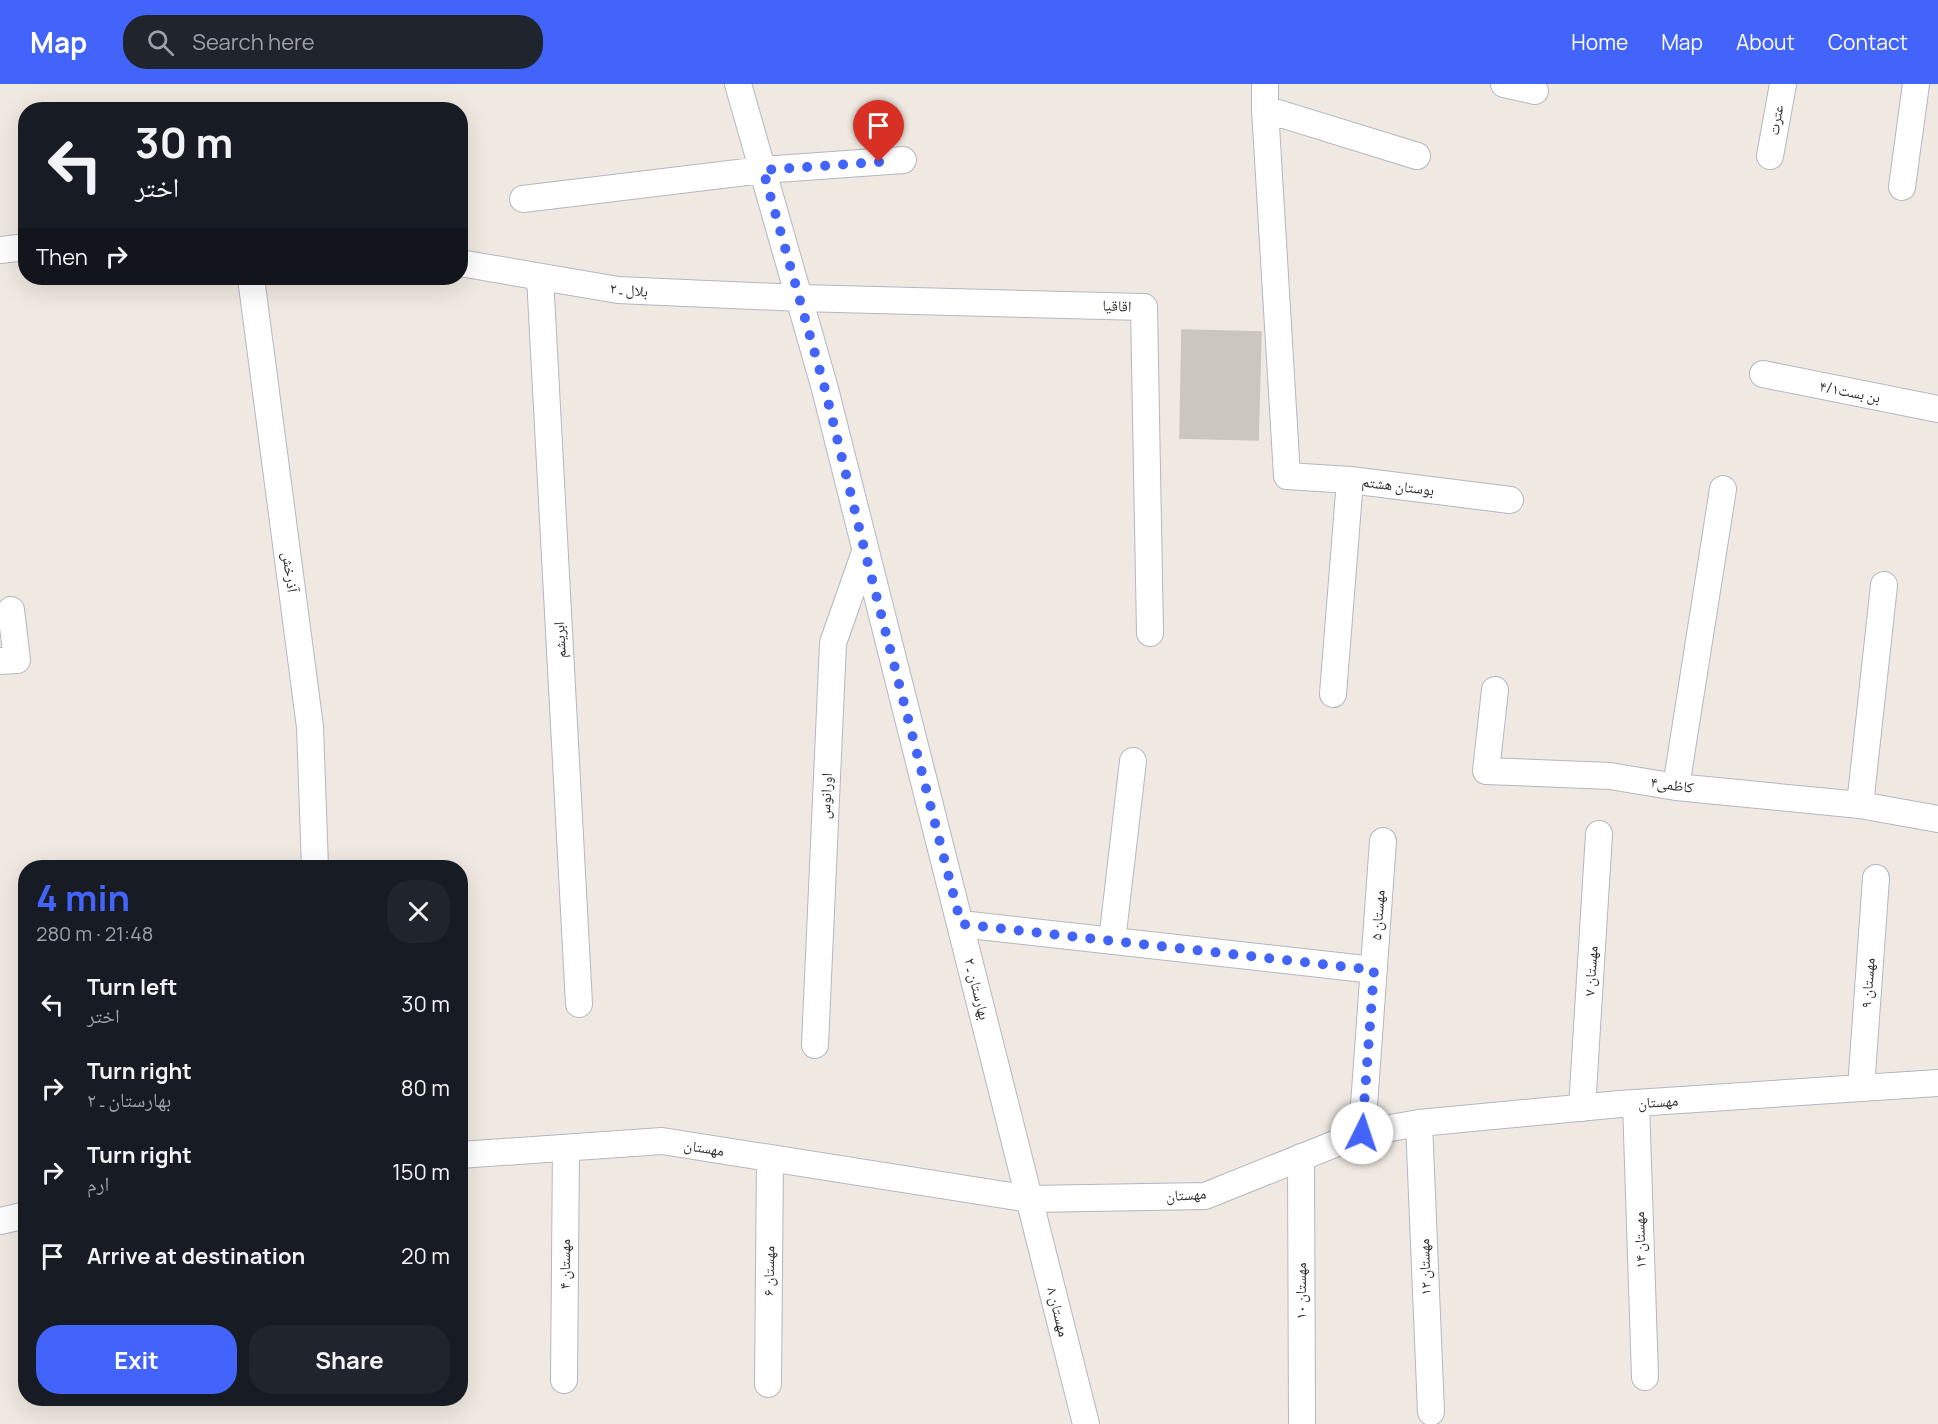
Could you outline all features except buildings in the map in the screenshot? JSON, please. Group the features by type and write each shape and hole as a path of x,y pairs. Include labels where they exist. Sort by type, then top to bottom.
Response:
{"street":[{"name":"بهارستان ـ ۲","path":"738,84 825,389 1030,1199"},
{"path":"1504,84 1535,91"},
{"name":"عترت","path":"1770,156 1783,84"},
{"path":"1902,187 1916,84"},
{"path":"1265,97 1417,156"},
{"name":"بوستان هشتم","path":"1265,97 1287,476 1350,480 1510,500"},
{"path":"523,199 763,170 903,160"},
{"path":"0,249 18,248"},
{"name":"بلال ـ ۲","path":"468,264 618,290 800,298"},
{"name":"ابریشم","path":"540,277 579,1004"},
{"name":"آذرخش","path":"251,285 310,727 315,860"},
{"name":"اقاقیا","path":"800,298 1144,307 1150,633"},
{"name":"بن بست۴/۱","path":"1763,374 1938,409"},
{"path":"1333,694 1350,480"},
{"path":"1676,787 1723,489"},
{"name":"اورانوس","path":"815,1045 833,643 865,552"},
{"path":"1860,805 1884,585"},
{"path":"0,661 17,660 11,610"},
{"name":"کاظمی۴","path":"1495,690 1486,771 1610,776 1676,787 1860,805 1938,819"},
{"path":"1112,941 1133,760"},
{"name":"مهستان ۷","path":"1582,1107 1599,834"},
{"name":"مهستان ۵","path":"1362,1133 1383,841"},
{"name":"مهستان ۹","path":"1861,1088 1875,878"},
{"path":"961,924 1374,970"},
{"name":"مهستان","path":"468,1154 662,1141 1030,1199 1205,1196 1362,1133 1419,1123 1582,1107 1938,1083"},
{"name":"مهستان ۱۴","path":"1636,1103 1645,1377"},
{"name":"مهستان ۱۲","path":"1419,1123 1431,1412"},
{"name":"مهستان ۴","path":"564,1380 566,1148"},
{"name":"مهستان ۱۰","path":"1301,1157 1302,1424"},
{"name":"مهستان ۶","path":"768,1384 770,1158"},
{"name":"مهستان ۸","path":"1030,1199 1086,1424"},
{"path":"0,1221 18,1217"}],"route":[{"path":"879,162 763,170 825,389 961,924 1374,970 1362,1133"}]}
